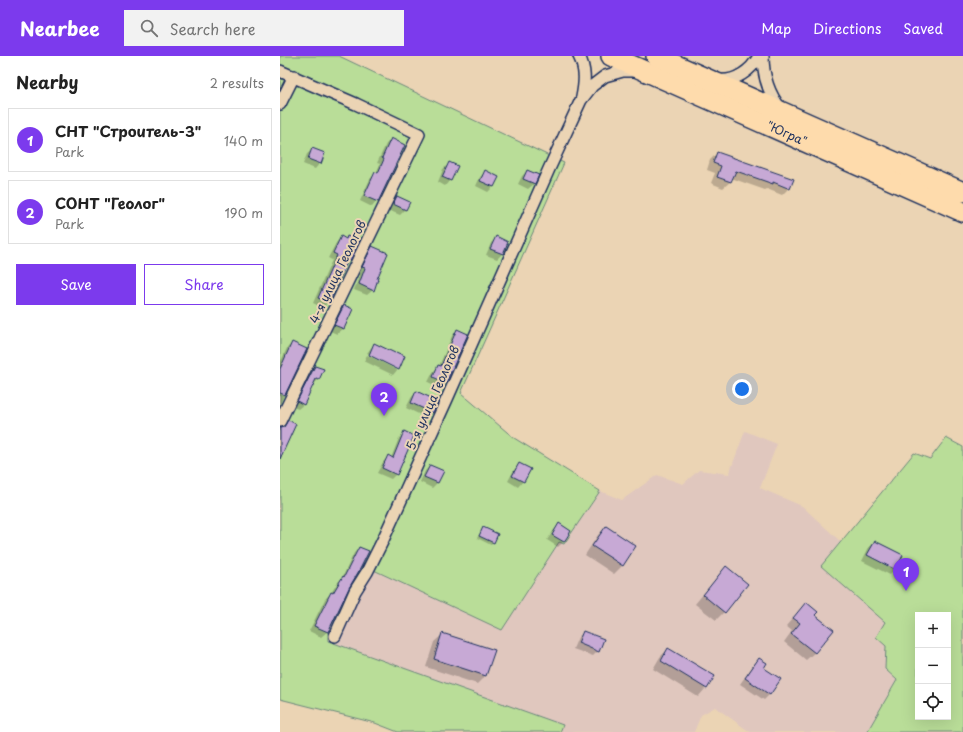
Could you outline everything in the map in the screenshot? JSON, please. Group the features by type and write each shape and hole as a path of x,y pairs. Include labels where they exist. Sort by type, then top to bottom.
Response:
{"highway":[{"name":"\"Югра\"","path":"611,56 963,212"},
{"name":"\"Югра\"","path":"656,56 963,192"}],"street":[{"path":"579,56 585,80 581,100"},
{"path":"709,80 721,81 732,79 746,72 759,56"},
{"path":"763,56 765,79 769,91 775,102 786,113"},
{"path":"280,70 294,76 280,104"},
{"path":"581,100 592,86 605,76 631,70 648,73"},
{"name":"4-я улица Геологов","path":"280,421 419,134 294,76"},
{"name":"5-я улица Геологов","path":"335,636 355,591 367,572 382,542 448,399 581,100"}],"shaded area":[{"path":"745,431 777,444 760,488 802,506 841,542 822,566 885,622 885,669 897,680 867,732 750,732 715,707 701,715 694,732 560,732 562,725 328,641 328,632 363,565 502,630 559,542 565,543 600,491 622,500 657,475 683,484 699,470 729,474"}],"green space":[{"path":"280,56 339,56 564,163 461,393 514,438 600,491 564,544 559,542 502,630 363,565 328,632 328,641 563,725 560,732 398,732 375,723 280,699"},
{"path":"946,438 963,447 963,732 867,732 897,680 885,669 886,646 876,637 885,622 821,566 914,453 930,459"}],"building":[{"path":"391,138 405,145 378,202 364,196 375,172 378,173 384,159 382,158"},
{"path":"312,148 325,153 321,164 308,159"},
{"path":"717,152 794,179 790,189 773,182 773,184 736,171 731,182 717,177 721,166 713,163"},
{"path":"449,162 458,166 451,181 442,177"},
{"path":"485,170 499,177 494,187 480,181"},
{"path":"527,170 539,175 535,184 523,179"},
{"path":"397,196 410,202 406,210 393,204"},
{"path":"341,236 346,239 347,236 360,241 350,261 348,260 329,303 318,298 337,255 333,253"},
{"path":"496,236 508,242 503,254 490,249"},
{"path":"372,246 388,253 377,279 374,291 359,284 365,268 362,267"},
{"path":"344,305 353,309 344,329 334,325"},
{"path":"457,329 468,334 446,383 433,377 438,365 441,366"},
{"path":"292,342 307,349 285,395 280,393 280,369"},
{"path":"374,343 405,356 399,370 369,355"},
{"path":"315,366 324,369 319,380 316,379 304,405 297,401"},
{"path":"416,391 438,401 433,413 411,403"},
{"path":"288,420 296,424 280,459 280,428 284,427"},
{"path":"404,431 414,436 397,475 382,468 388,455 393,458"},
{"path":"519,463 531,469 524,482 512,476"},
{"path":"430,465 444,471 438,483 424,477"},
{"path":"559,523 571,531 564,542 552,535"},
{"path":"606,526 636,546 623,566 592,546"},
{"path":"483,527 498,534 494,543 479,536"},
{"path":"875,541 903,555 896,570 867,555"},
{"path":"359,547 369,551 328,632 314,626 331,592 333,593 343,576 344,577"},
{"path":"726,566 748,584 725,613 703,595"},
{"path":"806,602 818,612 815,615 834,630 815,653 791,634 800,623 793,618"},
{"path":"583,631 604,639 599,652 578,643"},
{"path":"442,633 495,650 486,676 434,659"},
{"path":"668,648 715,676 707,689 661,661"},
{"path":"759,658 767,663 764,668 781,679 770,695 745,678"}],"place":[{"name":"СОНТ \"Геолог\"","path":"384,416"},
{"name":"СНТ \"Строитель-3\"","path":"906,591"}]}
